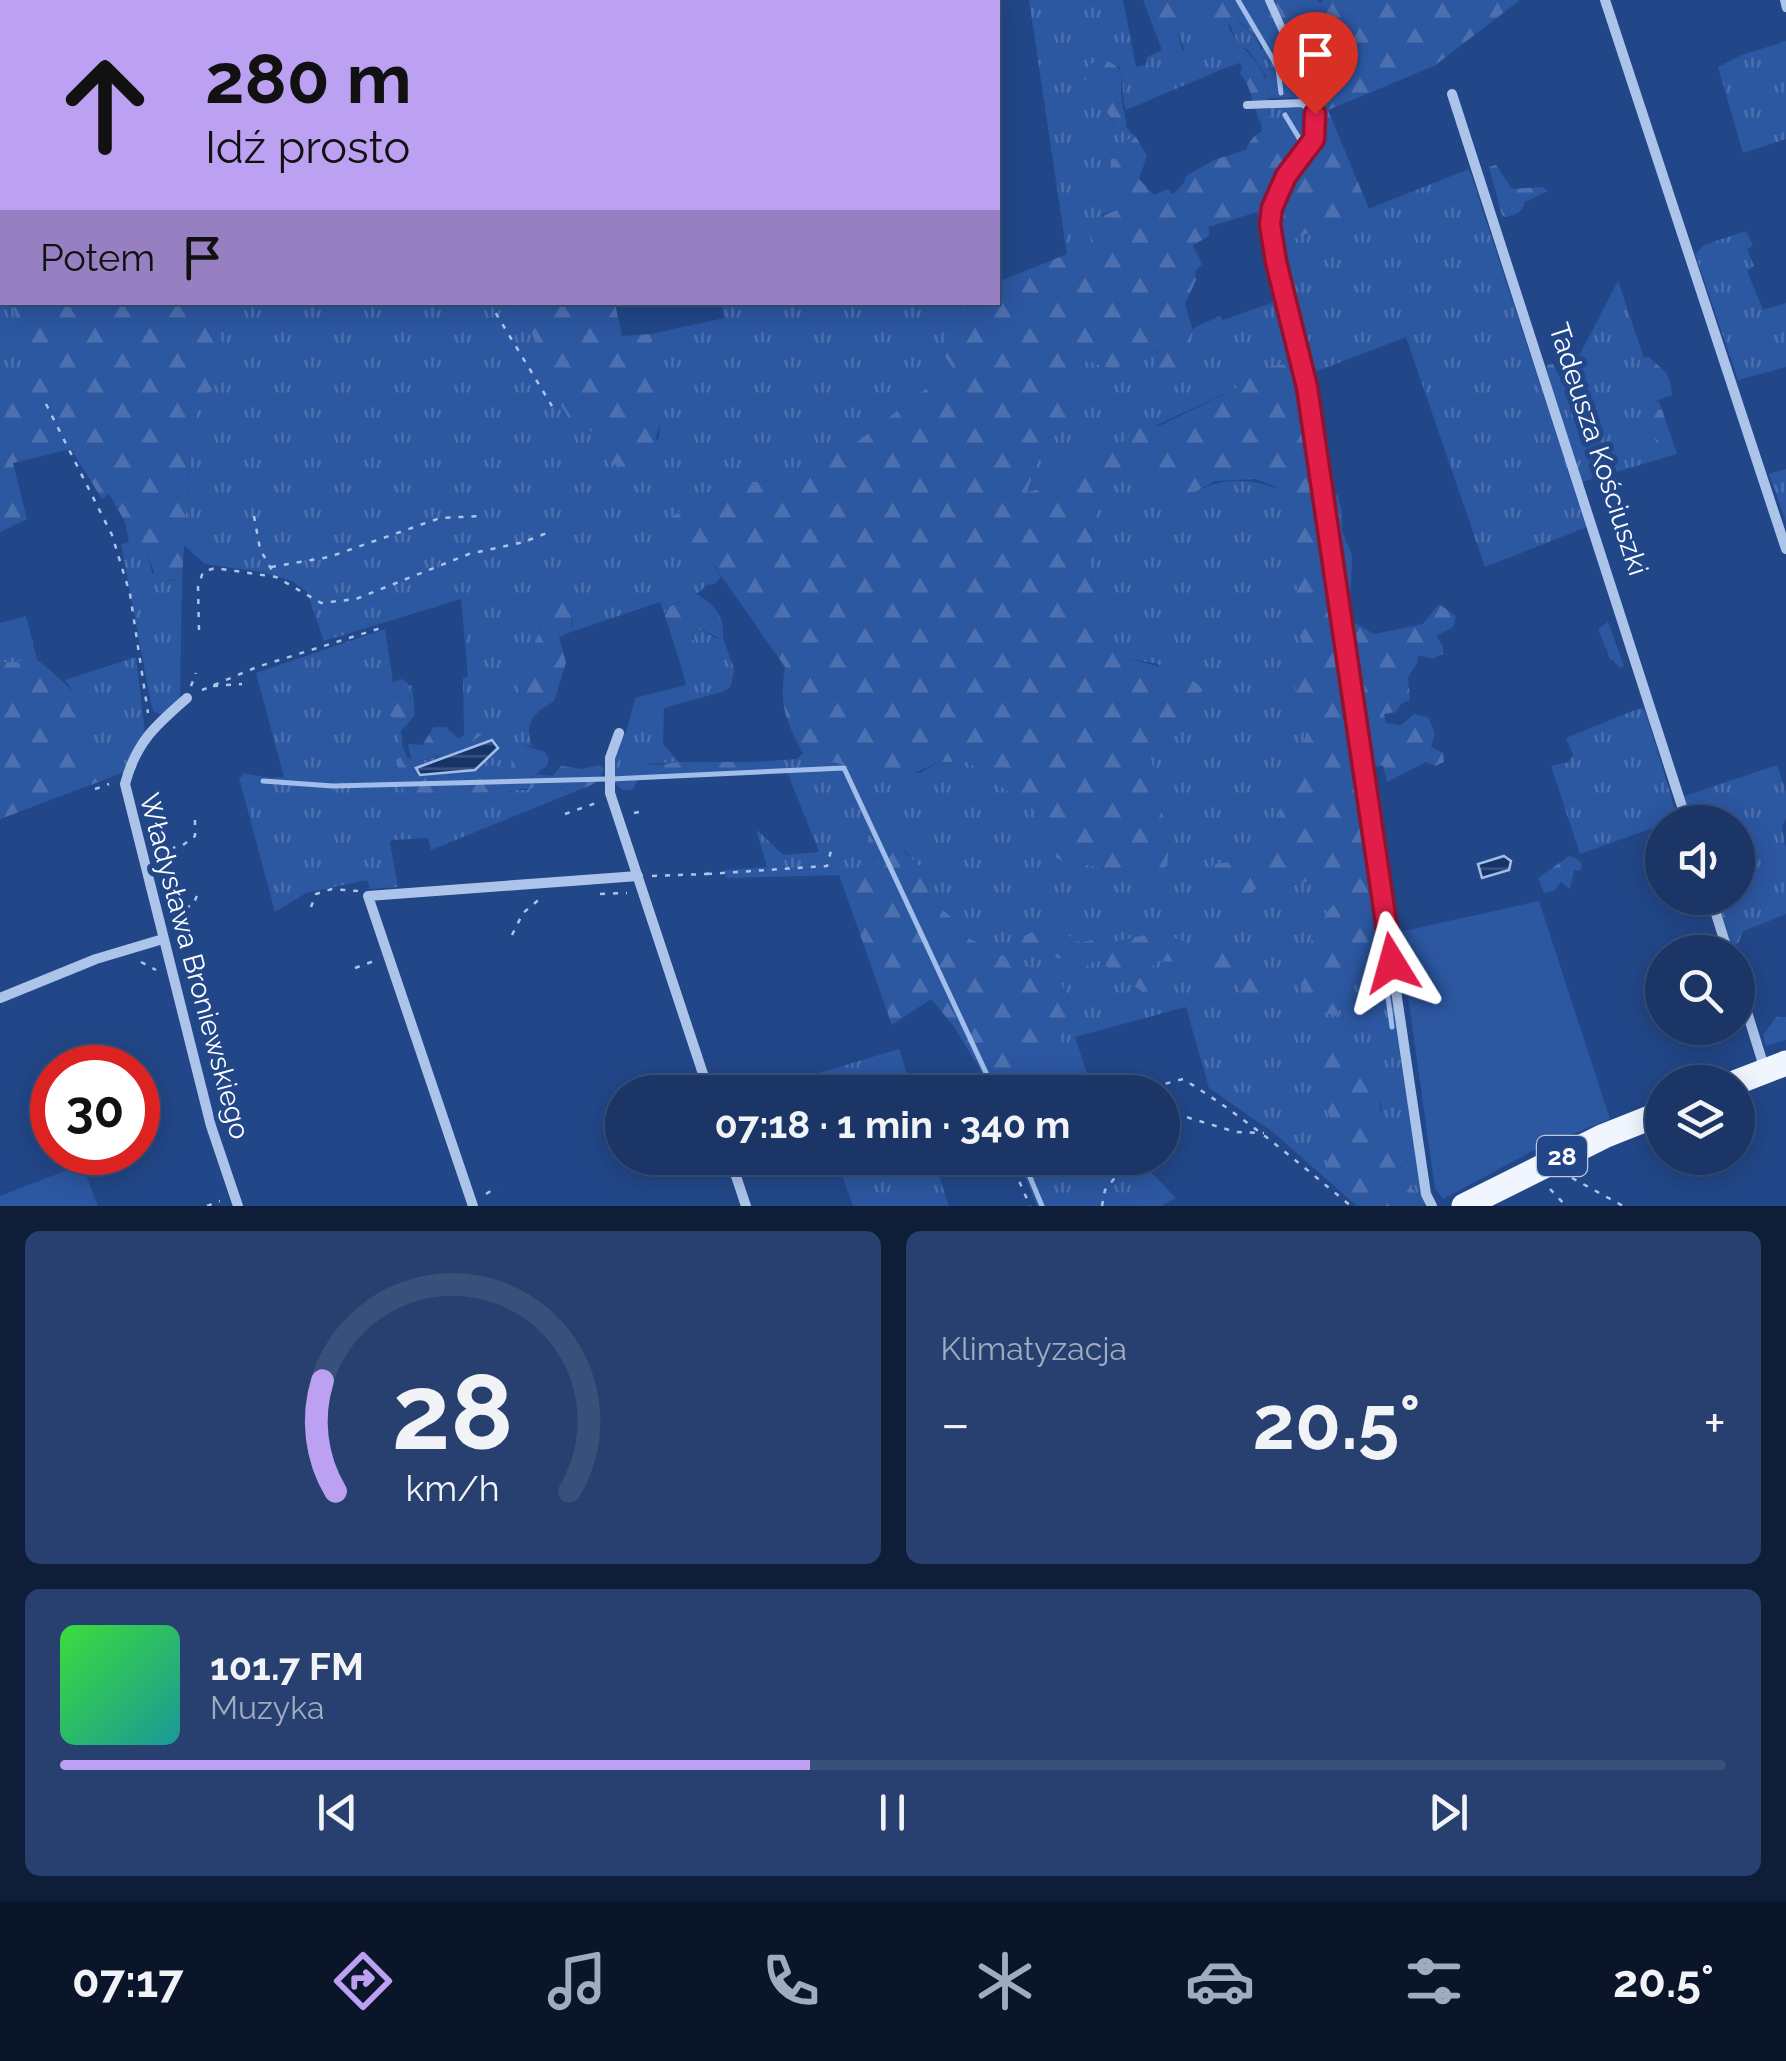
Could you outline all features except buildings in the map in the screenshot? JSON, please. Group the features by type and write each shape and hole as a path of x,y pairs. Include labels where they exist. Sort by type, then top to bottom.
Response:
{"main road":[{"name":"28","path":"1464,1206 1645,1120"}],"street":[{"path":"1605,0 1786,549"},
{"name":"Tadeusza Kościuszki","path":"1452,94 1682,805"},
{"path":"1276,262 1307,387 1424,1175 1432,1206"},
{"name":"Władysława Broniewskiego","path":"188,698 150,730 131,761 125,784 157,915 168,938 211,1126 238,1206"},
{"path":"618,732 610,758 612,799 703,1075"},
{"path":"473,1206 368,896 638,876"},
{"path":"0,998 96,959 168,938"},
{"path":"1755,1021 1776,1067"},
{"path":"736,1175 746,1206"}],"lane":[{"path":"1269,0 1301,71 1315,114 1314,139 1286,176 1272,208 1270,224 1276,262"},
{"path":"1784,0 1786,8"},
{"path":"1247,104 1303,103 1315,114"}],"path":[{"path":"492,305 552,406"},
{"path":"46,404 112,535 126,577 150,730"},
{"path":"254,516 260,549 276,577"},
{"path":"271,567 329,557 440,518 482,516"},
{"path":"198,630 198,587 203,572 215,568 276,577 321,603 356,599 469,554 524,542 552,530"},
{"path":"188,698 210,686 332,641 384,627"},
{"path":"188,698 196,673"},
{"path":"210,686 242,684"},
{"path":"565,814 612,799"},
{"path":"156,852 195,836 195,814"},
{"path":"638,876 828,866 832,846"},
{"path":"707,874 712,868"},
{"path":"311,907 316,894 332,889 353,888 368,896"},
{"path":"157,915 193,905 199,891"},
{"path":"590,894 644,893"},
{"path":"512,935 530,904 554,895"},
{"path":"168,938 194,936"},
{"path":"356,968 390,956"},
{"path":"136,960 164,976"},
{"path":"1180,1081 1266,1134 1351,1206"},
{"path":"1180,1118 1186,1116 1236,1132 1266,1134"},
{"path":"1016,1175 1030,1206"},
{"path":"1102,1206 1105,1190 1117,1175"},
{"path":"1567,1175 1623,1206"},
{"path":"1012,1181 1018,1179"},
{"path":"1550,1189 1566,1206"}],"green space":[{"path":"1029,0 1123,0 1136,67 1146,65 1147,57 1162,50 1185,51 1177,29 1175,0 1189,0 1230,66 1126,110 1118,65 1107,89 1107,111 1116,127 1126,127 1136,137 1127,141 1126,158 1111,159 1122,208 1103,214 1093,244 1067,255"},
{"path":"1143,0 1175,0 1186,64 1162,50"},
{"path":"1189,0 1265,0 1270,11 1277,9 1274,0 1520,0 1434,66 1328,110 1369,209 1281,244 1285,266 1275,267 1257,212 1209,227 1209,236 1193,245 1202,264 1195,271 1196,280 1185,304 1193,331 1189,351 1176,350 1179,385 1147,388 1157,352 1154,350 1114,370 1086,360 1075,387 1080,414 1066,429 1044,442 1027,492 1061,477 1090,452 1118,444 1138,424 1159,426 1237,388 1228,358 1244,358 1252,376 1274,366 1292,366 1297,368 1319,497 1338,495 1342,531 1352,555 1350,609 1343,611 1343,616 1374,634 1423,624 1439,604 1456,616 1453,627 1436,636 1443,654 1432,659 1418,655 1408,677 1410,700 1396,712 1384,714 1386,723 1401,725 1414,714 1428,717 1435,734 1431,747 1443,753 1444,762 1435,766 1426,762 1387,782 1383,765 1368,769 1380,900 1368,905 1378,934 1336,1016 1318,1009 1307,998 1299,964 1309,953 1313,931 1334,903 1327,878 1282,888 1255,889 1246,902 1220,904 1207,888 1213,864 1246,860 1258,848 1275,841 1286,776 1310,721 1295,687 1305,653 1296,624 1294,596 1305,571 1284,561 1277,533 1295,513 1291,493 1255,479 1215,481 1195,492 1164,493 1138,459 1107,484 1093,522 1090,575 1113,642 1128,658 1185,674 1203,689 1177,720 1181,736 1154,734 1148,745 1169,844 1167,866 1150,875 1062,861 1052,855 1034,810 968,762 939,762 896,781 803,753 785,712 785,667 708,557 682,553 671,517 710,493 745,483 809,475 833,445 858,441 927,388 959,377 940,350 969,305 1000,305 1000,281 1092,244 1088,229 1093,220 1121,208 1109,189 1111,159 1125,157 1126,140 1136,137 1147,156 1139,179 1154,195 1167,189 1173,194 1186,176 1214,160 1246,150 1262,131 1302,121 1291,84 1294,67 1254,12 1273,50 1267,55 1256,36 1237,19 1228,25 1265,76 1271,119 1261,123 1240,74 1242,66 1230,66"},
{"path":"1252,10 1294,67 1291,84 1295,97 1268,98 1266,75 1248,50 1239,45 1228,21 1236,19 1256,37 1261,49 1272,50"},
{"path":"1786,41 1786,139 1743,153 1718,67"},
{"path":"1102,58 1120,71 1126,127 1116,127 1103,106 1103,94 1083,78 1091,64"},
{"path":"1268,105 1299,108 1302,122 1276,125 1262,132 1261,123 1270,119"},
{"path":"1496,165 1512,189 1543,187 1548,191 1525,202 1518,213 1505,217 1489,167"},
{"path":"1469,169 1587,527 1485,567 1406,337 1307,375 1280,244"},
{"path":"1746,231 1753,246 1747,249 1754,266 1747,271 1763,310 1786,303 1786,367 1738,380 1695,254 1704,245"},
{"path":"1618,281 1644,358 1640,359 1653,402 1659,401 1662,410 1654,410 1647,424 1655,438 1667,445 1672,439 1677,454 1582,482 1557,407 1565,383"},
{"path":"1283,299 1300,369 1290,365 1252,377 1244,358 1228,359 1237,388 1112,449 1091,452 1062,477 1027,493 1044,442 1066,429 1079,414 1075,387 1086,360 1114,370 1154,350 1178,385 1176,350 1189,351 1193,328 1220,316 1223,320"},
{"path":"0,305 13,305 24,370 0,398"},
{"path":"13,305 211,305 224,357 222,375 192,418 182,578 157,582 148,554 129,542 125,522 109,494 102,499 71,449 13,463 27,519 0,532 0,398 24,370"},
{"path":"211,305 508,305 528,321 547,379 598,434 606,453 659,439 666,399 659,386 651,334 724,318 721,305 969,305 940,350 959,377 927,388 858,441 833,445 809,475 745,483 710,493 671,517 721,577 664,613 660,602 571,632 573,618 545,616 527,663 518,670 521,702 539,711 530,727 532,746 521,745 512,754 511,769 488,765 464,774 433,777 417,775 413,763 439,756 474,732 464,736 463,678 468,676 461,599 324,641 307,592 292,581 205,564 184,545 192,418 217,376 219,336"},
{"path":"508,305 615,305 622,336 651,334 659,386 667,399 648,464 614,464 597,434 570,421 547,379 528,321"},
{"path":"1649,357 1665,372 1672,395 1653,402 1639,382 1640,359"},
{"path":"1553,364 1568,393 1562,406 1557,407 1547,369 1547,365"},
{"path":"1662,410 1672,439 1667,445 1654,437 1649,428 1648,413"},
{"path":"1138,458 1195,492 1219,483 1243,481 1291,493 1306,570 1296,624 1305,653 1295,687 1310,721 1286,776 1275,841 1258,848 1246,860 1213,864 1221,904 1246,902 1255,889 1282,888 1327,878 1334,903 1313,931 1309,953 1336,1016 1377,935 1368,904 1380,900 1425,1206 1417,1206 1418,1195 1375,1133 1382,1107 1375,1086 1374,1062 1334,1124 1332,1180 1365,1206 1357,1206 1274,1133 1209,1088 1186,1007 1075,1037 1087,1075 1040,1075 1074,1010 1061,984 964,936 950,916 927,896 910,856 893,841 864,866 839,875 726,878 725,870 767,867 756,829 783,855 819,852 787,772 756,773 755,762 797,759 803,753 857,768 920,773 939,762 968,762 1035,810 1052,855 1062,861 1150,875 1169,844 1148,745 1154,734 1195,703 1158,664 1128,658 1113,642 1090,575 1093,522 1107,484"},
{"path":"1786,469 1786,522 1769,474"},
{"path":"129,542 148,554 152,573 168,581 182,578 180,699 164,715 154,712 151,704 121,544"},
{"path":"557,592 570,609 571,632 559,637 566,663 554,701 539,711 521,702 518,670 527,662 545,617 540,608"},
{"path":"697,594 718,612 723,638 694,630 692,638 700,653 690,670 681,666 664,613"},
{"path":"26,616 33,643 25,645 10,633 0,639 0,623"},
{"path":"1608,622 1624,666 1620,668 1610,658 1598,629"},
{"path":"385,629 393,682 387,691 390,716 411,702 408,686 412,685 415,715 401,731 408,759 396,767 409,796 499,792 502,796 514,790 528,790 532,777 538,774 561,777 558,785 569,794 431,850 428,838 392,840 398,887 370,889 367,880 306,893 275,912 239,778 242,773 284,777 256,673"},
{"path":"694,630 723,638 734,669 731,686 664,708 663,744 679,762 646,764 618,775 617,785 613,785 614,753 626,733 635,698 686,685 681,666 690,670"},
{"path":"10,633 25,645 33,643 37,660 0,663 0,639"},
{"path":"136,657 145,734 127,771 109,778 97,756 67,728 79,699 65,680"},
{"path":"37,660 100,709 96,725 86,731 68,729 97,756 109,778 0,819 0,663"},
{"path":"402,679 408,683 411,712 403,721 390,716 387,691 393,682"},
{"path":"1640,708 1645,710 1674,805 1645,805 1645,831 1580,854 1551,766 1569,762 1573,755 1566,738"},
{"path":"434,727 446,727 458,738 474,732 482,734 465,747 413,763 417,775 454,775 488,765 511,769 512,754 500,746 500,741 506,740 545,752 547,766 532,777 534,788 502,796 499,792 409,796 401,787 396,760 402,756 411,759 408,744 422,745"},
{"path":"755,762 756,773 638,780 632,790 617,785 621,769 634,764"},
{"path":"599,765 604,769 596,783 569,794 558,784 560,777 553,776 561,766 583,769"},
{"path":"1777,765 1786,792 1782,827 1786,914 1741,932 1741,915 1755,915 1755,805 1684,805 1682,797"},
{"path":"1705,793 1712,793 1715,801 1712,805 1686,802"},
{"path":"883,819 893,841 930,876 927,896 950,916 964,936 1061,984 1074,1010 1040,1075 984,1075 953,1025 931,999 892,1025 839,875 864,866 878,855 868,841 870,827"},
{"path":"1569,856 1582,866 1580,871 1574,870 1570,889 1561,882 1554,891 1544,893 1538,878"},
{"path":"1539,901 1610,1119 1538,1148 1443,1199 1435,1189 1399,932"},
{"path":"1721,915 1744,915 1741,935 1728,935"},
{"path":"1053,927 1081,943 1098,938 1112,942 1159,932 1196,946 1212,943 1238,960 1261,963 1276,981 1269,993 1254,998 1239,989 1232,974 1210,974 1201,963 1158,961 1151,967 1151,991 1143,992 1099,961 1073,974 1064,960 1017,945 1021,937"},
{"path":"1776,1017 1786,1017 1786,1040 1766,1046 1763,1035"},
{"path":"1339,1041 1352,1044 1374,1062 1380,1107 1375,1134 1411,1170 1417,1206 1365,1206 1332,1180 1327,1139 1334,1124 1319,1090 1317,1070"},
{"path":"899,1049 907,1075 812,1075"},
{"path":"54,1175 86,1175 98,1206 0,1206 0,1196"},
{"path":"842,1175 939,1175 949,1206 853,1206"},
{"path":"1024,1175 1154,1175 1176,1198 1162,1206 1037,1206"}],"shaded area":[{"path":"492,740 498,748 475,770 420,775 416,768"},
{"path":"1504,856 1511,861 1509,870 1482,878 1478,864"}],"waterway":[{"path":"1238,0 1278,68 1281,93"},
{"path":"1285,115 1302,143 1278,179 1264,218 1298,380 1342,659 1392,1027"},
{"path":"611,779 844,768 987,1075"},
{"path":"263,781 333,786 607,779"},
{"path":"1029,1175 1042,1206"}],"route":[{"path":"1315,114 1314,139 1286,176 1272,208 1270,224 1307,387 1392,963"}]}
